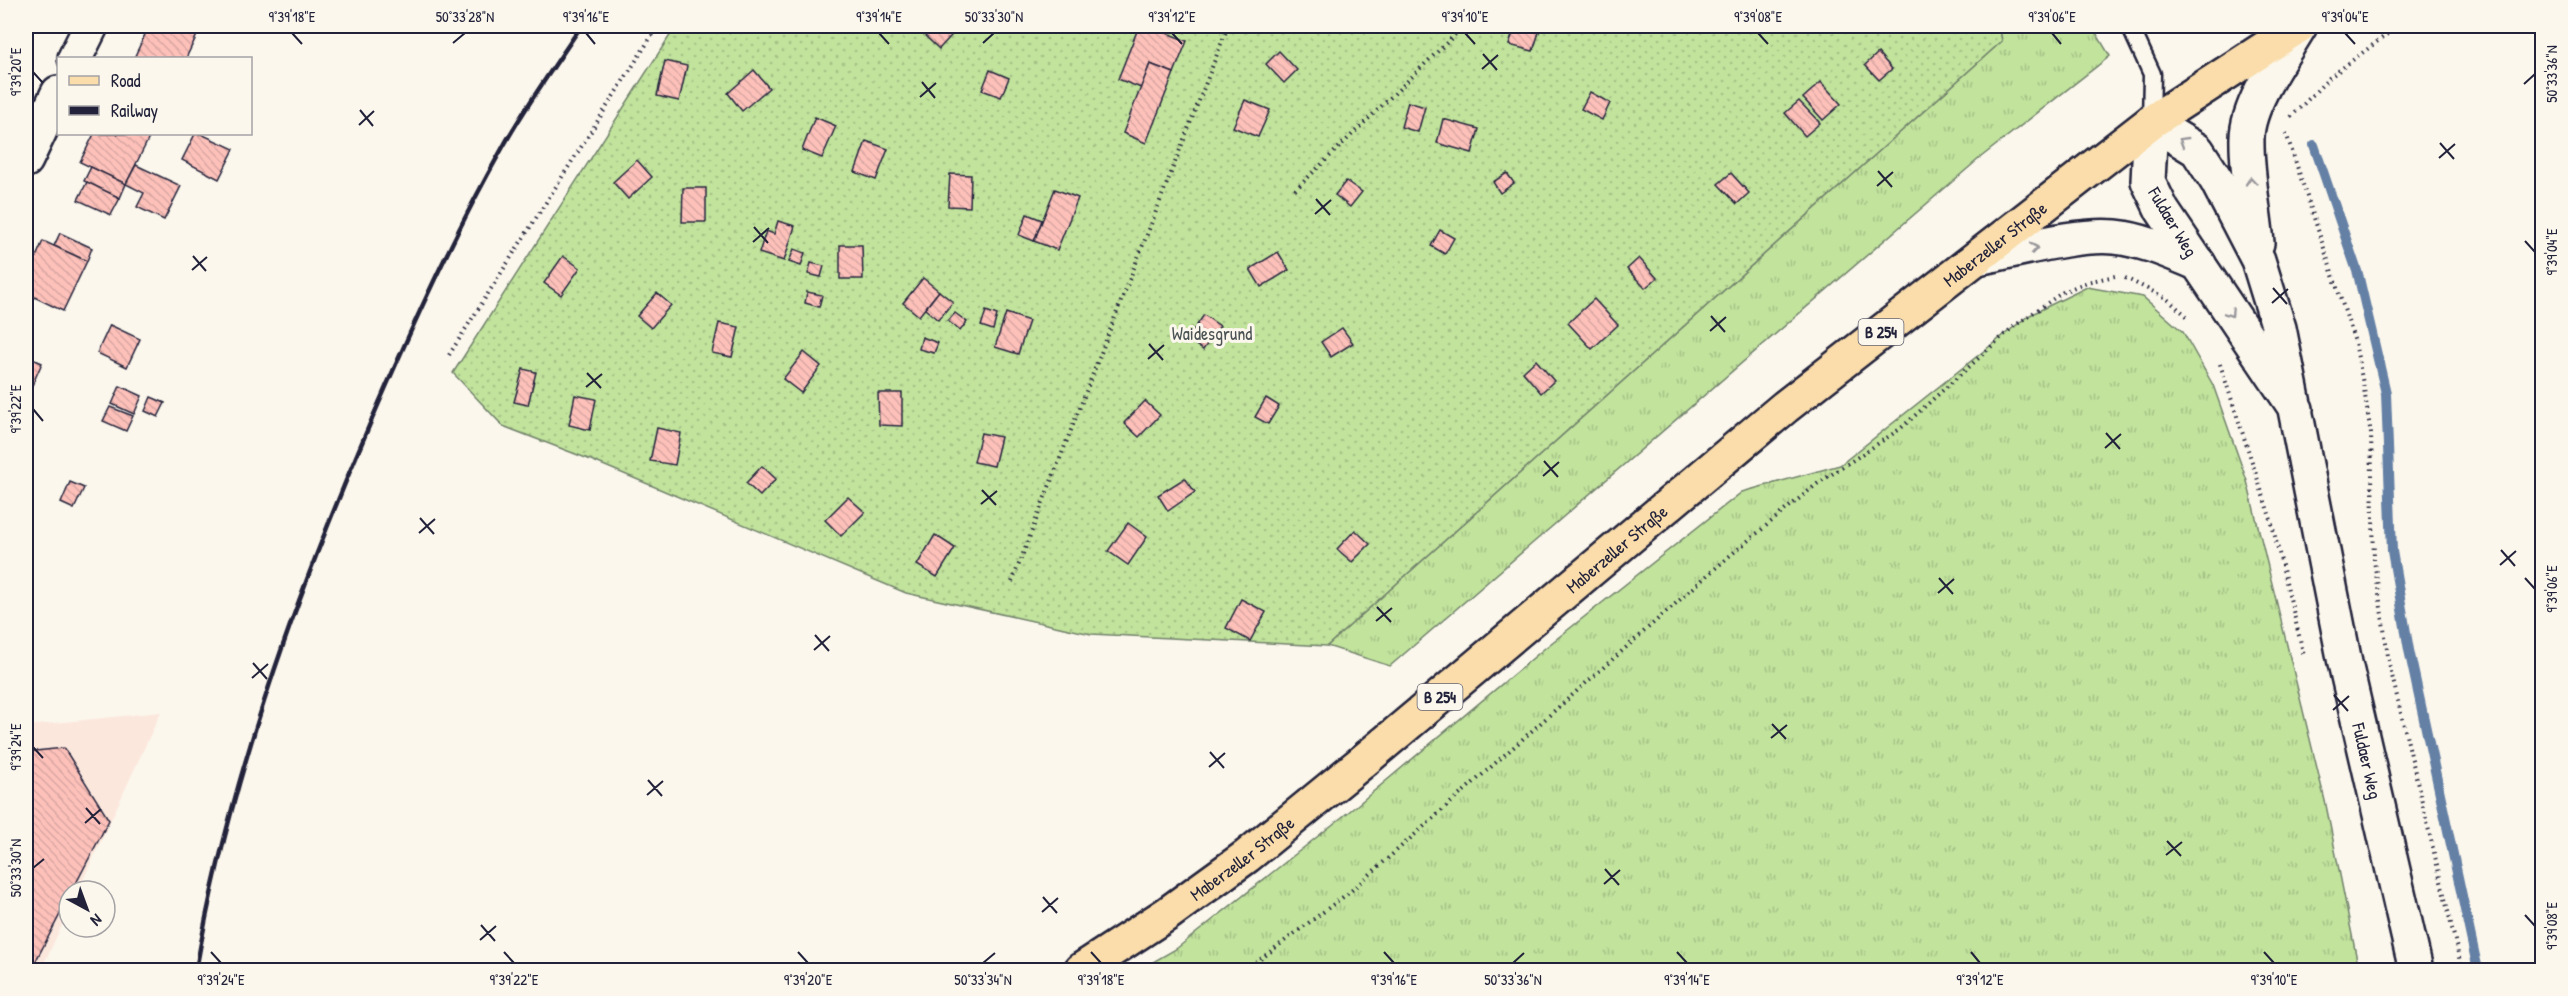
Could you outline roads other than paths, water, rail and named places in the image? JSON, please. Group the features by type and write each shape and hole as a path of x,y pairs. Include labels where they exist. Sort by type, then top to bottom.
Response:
{"main road":[{"path":"76,57 92,26"},
{"path":"2258,260 2247,136 2255,108 2300,26"},
{"name":"Maberzeller Straße","path":"1081,970 1167,914 1247,856 1785,407 2151,122 2300,26"},
{"path":"26,160 57,95"},
{"name":"Fuldaer Weg","path":"2296,409 2162,210 2148,181 2151,122 2197,150 2217,181 2258,260 2279,328 2296,409 2345,663 2416,970"},
{"path":"1977,258 2075,240 2114,237 2154,245 2199,264"}],"lane":[{"path":"2130,26 2152,74 2151,122"}],"waterway":[{"path":"2314,145 2358,274 2386,393 2392,551 2409,650 2478,970"}],"railway":[{"path":"196,970 226,830 245,761 290,625 341,492 416,320 466,215 512,131 581,26"}],"park label":[{"name":"Waidesgrund","path":"1212,333"}]}
